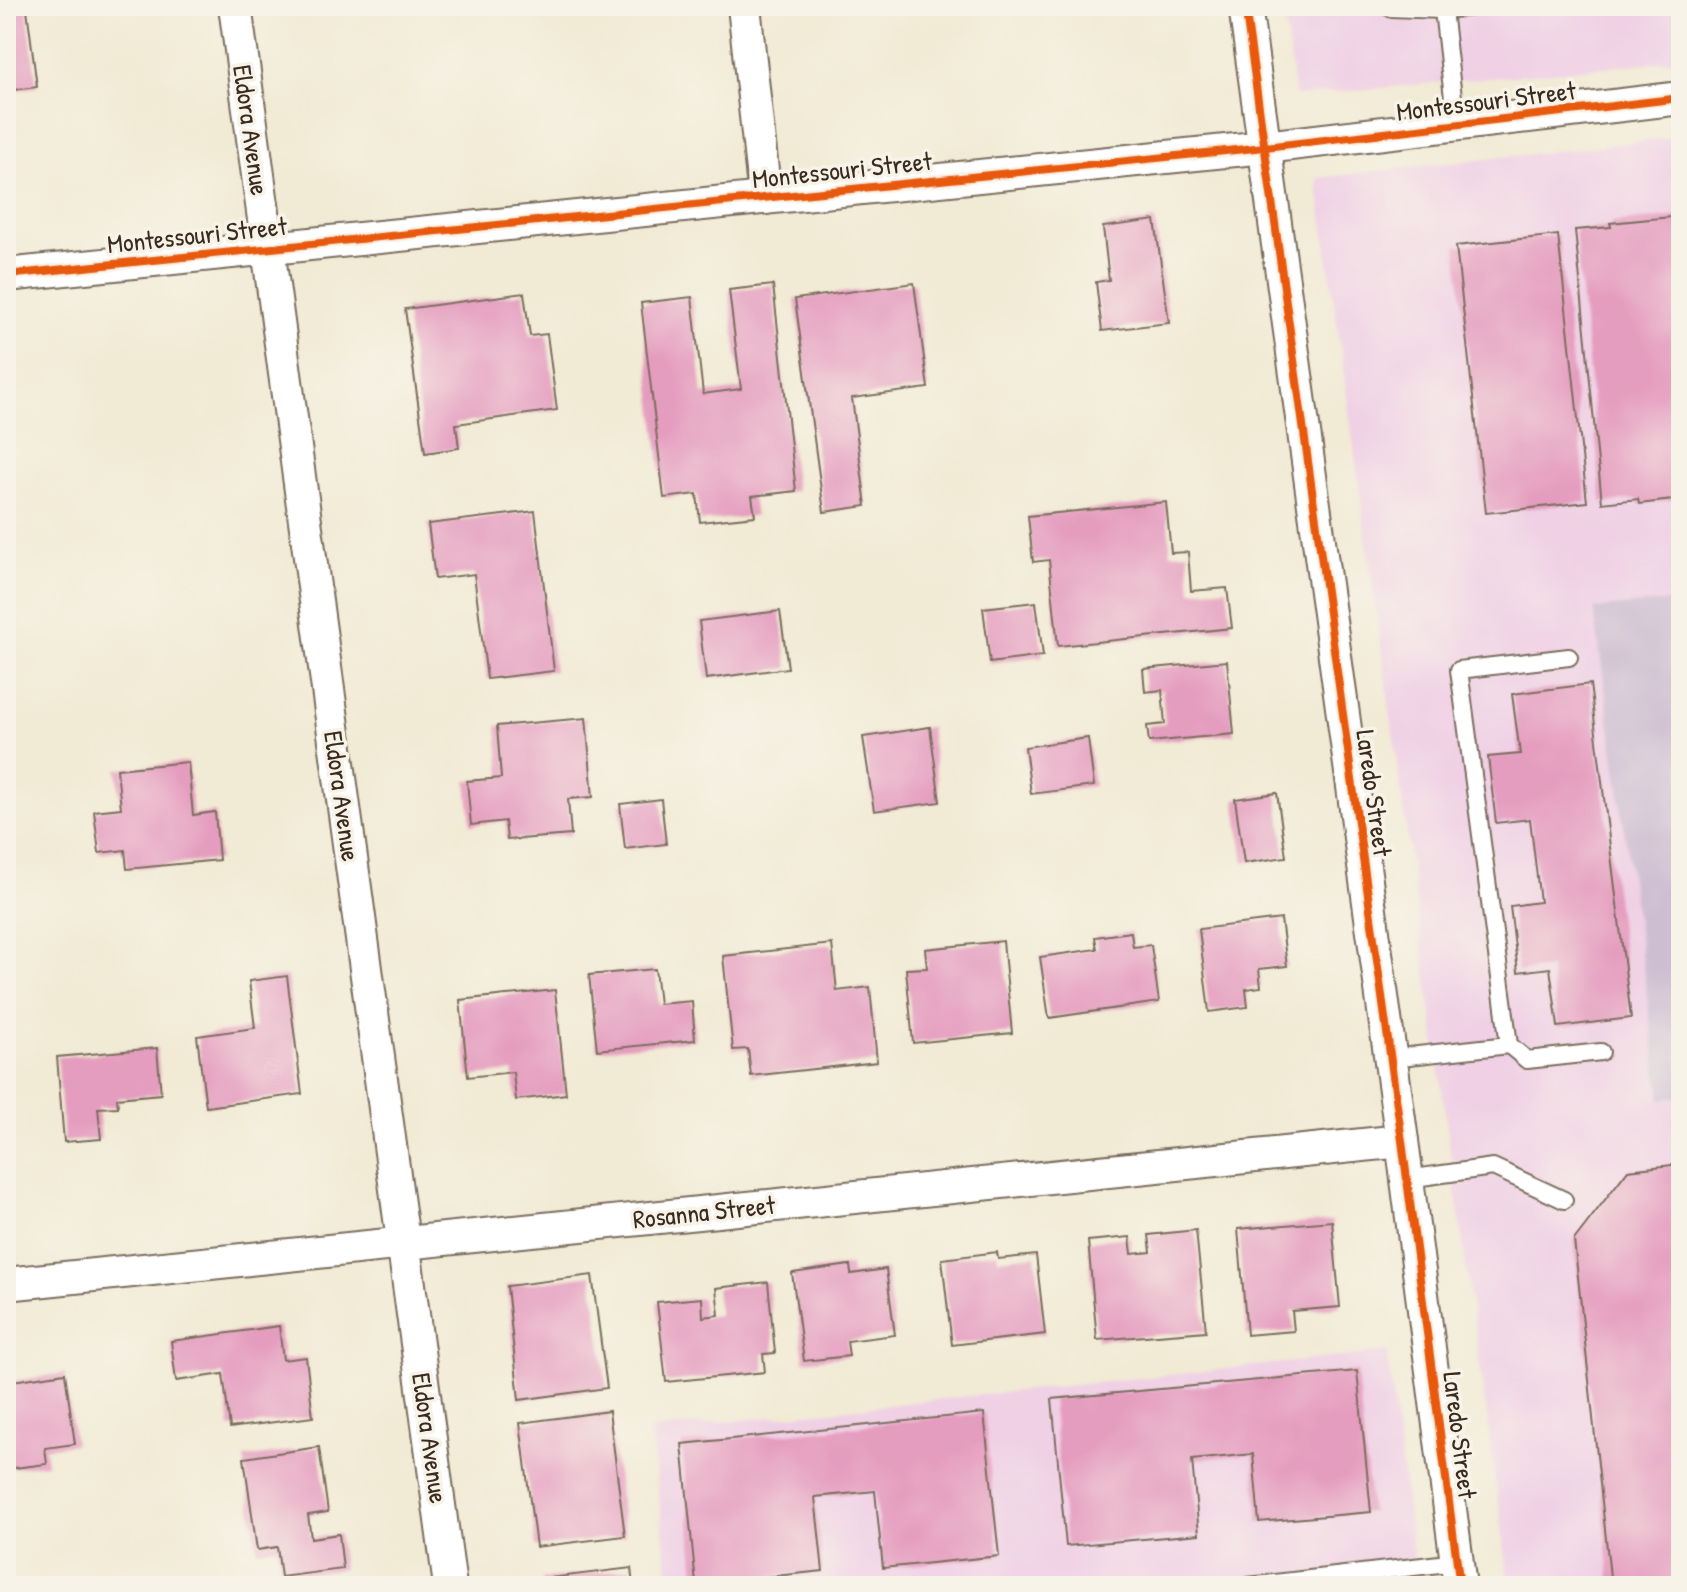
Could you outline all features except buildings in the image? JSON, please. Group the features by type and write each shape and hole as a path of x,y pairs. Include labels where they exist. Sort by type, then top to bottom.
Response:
{"street":[{"name":"Eldora Avenue","path":"235,6 450,1586"},
{"path":"744,6 765,198"},
{"name":"Laredo Street","path":"1245,6 1391,1058 1458,1574"},
{"name":"Montessouri Street","path":"6,275 1265,147 1681,98"},
{"name":"Rosanna Street","path":"6,1284 1402,1141"}],"lane":[{"path":"1387,6 1443,10 1482,6"},
{"path":"1443,10 1456,124"},
{"path":"1569,657 1459,670 1509,1045 1527,1060 1601,1052"},
{"path":"1391,1058 1509,1045"},
{"path":"1407,1179 1493,1167 1564,1200"},
{"path":"1248,1586 1458,1574"}],"shaded area":[{"path":"1283,6 1681,6 1681,60 1295,96"},
{"path":"1681,137 1681,1586 1510,1586 1317,178"},
{"path":"1681,600 1681,1097 1661,1099 1594,609"},
{"path":"1387,1352 1417,1586 670,1586 650,1430"}],"cycle path":[{"path":"1245,6 1402,1141 1460,1586"},
{"path":"6,275 1265,147 1681,98"}]}
